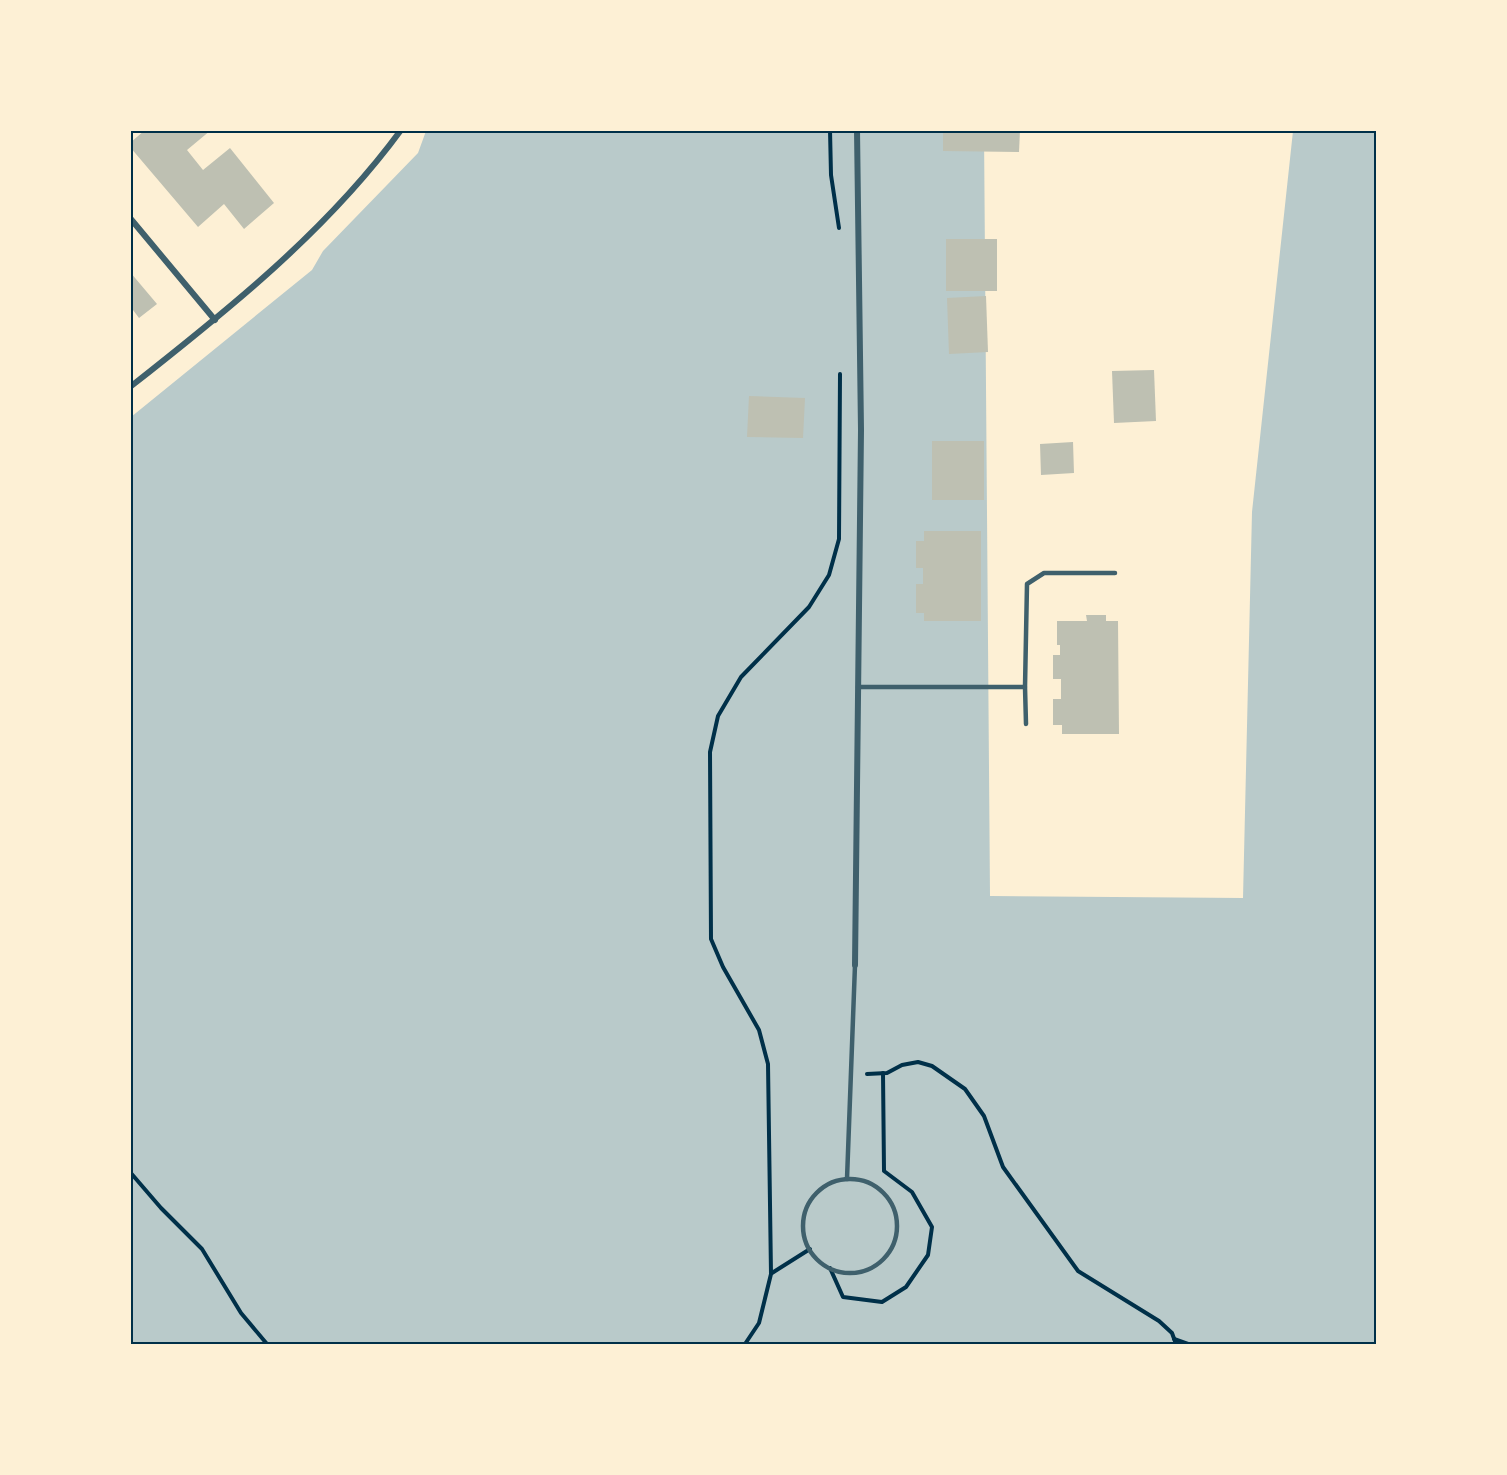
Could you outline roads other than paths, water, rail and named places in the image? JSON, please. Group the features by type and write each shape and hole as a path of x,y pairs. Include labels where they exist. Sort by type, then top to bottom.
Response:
{"street":[{"path":"130,387 215,320 318,226 380,159 401,130"},
{"path":"855,966 861,430 857,130"},
{"path":"130,218 215,320"}],"lane":[{"path":"1026,724 1027,584 1044,573 1115,573"},
{"path":"858,687 1025,687"},
{"path":"847,1179 855,966"},
{"path":"847,1179 857,1179 872,1184 884,1192 893,1205 897,1220 897,1236 891,1250 881,1262 868,1270 853,1274 824,1266 810,1249 803,1224 806,1209 814,1196 826,1185 847,1179"}]}
